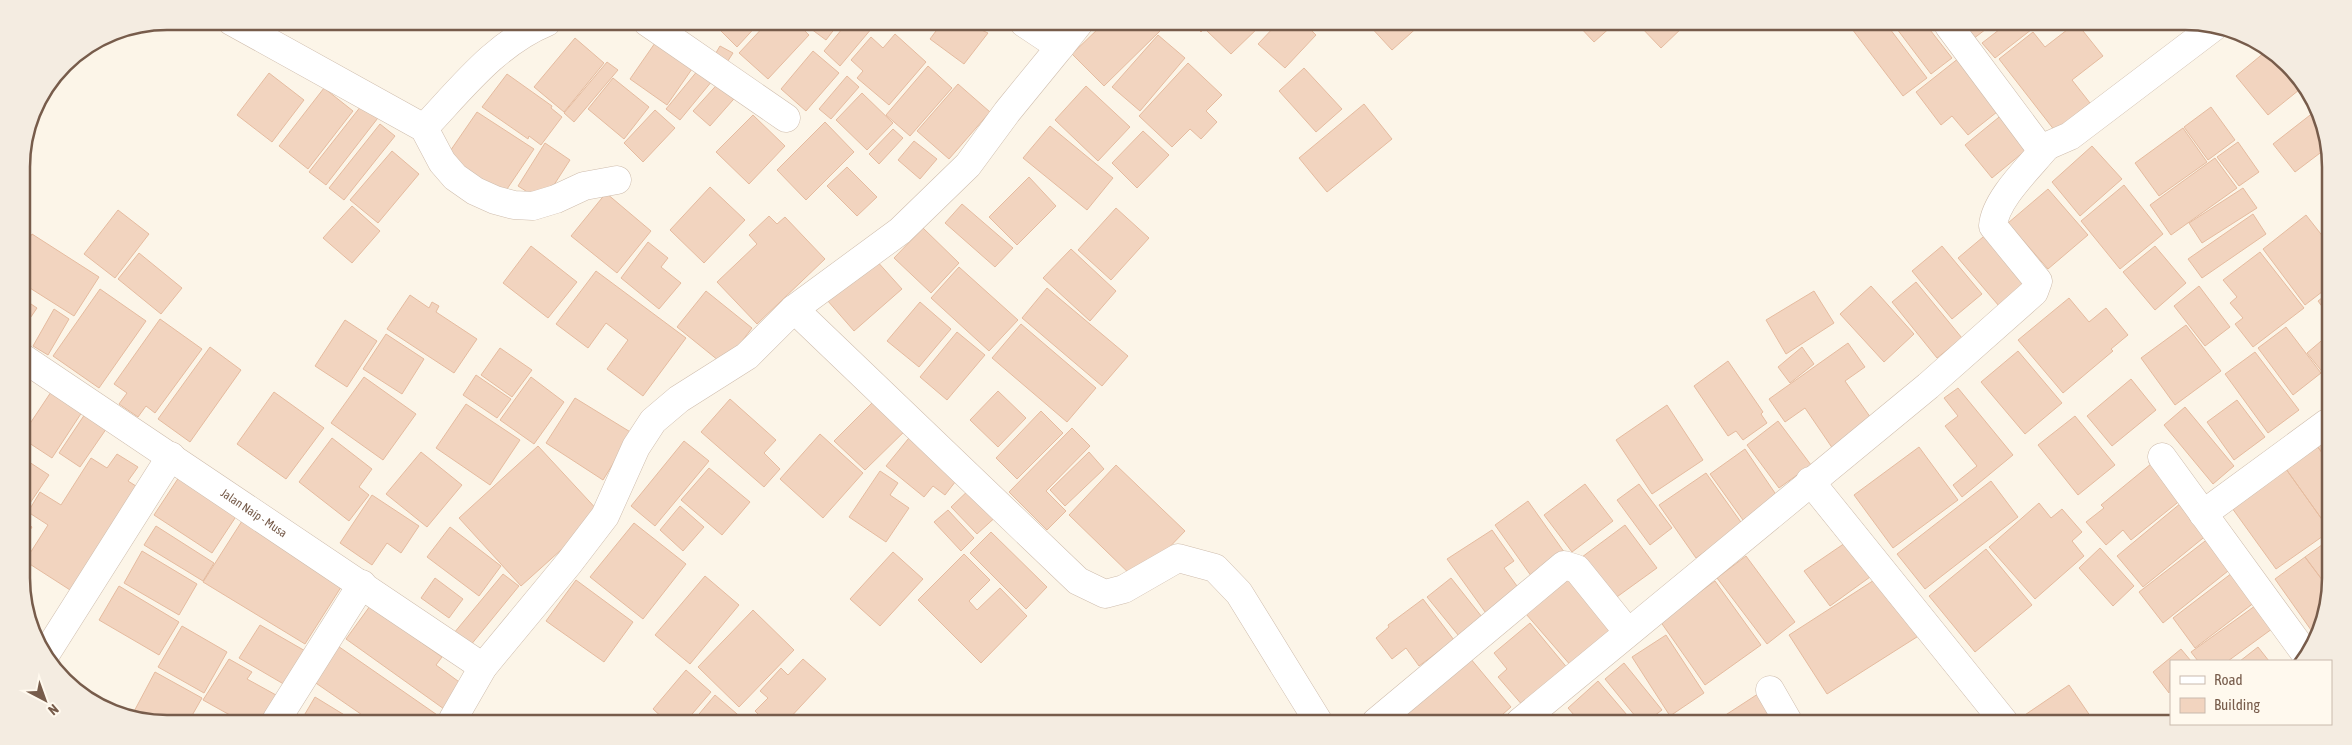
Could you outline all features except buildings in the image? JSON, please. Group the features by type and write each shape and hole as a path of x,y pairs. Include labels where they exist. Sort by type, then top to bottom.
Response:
{"street":[{"path":"247,30 424,128 442,162 455,178 475,191 495,200 514,205 533,206 556,199 584,186 617,180"},
{"path":"424,128 493,57 527,30"},
{"path":"659,30 786,118"},
{"path":"1034,30 1060,47"},
{"path":"456,715 483,667 605,516 636,448 653,421 679,399 747,356 794,309 900,231 968,165 1073,30"},
{"path":"1953,30 2037,144 2047,146 2058,144 2070,136 2207,32"},
{"path":"1528,715 1810,480 1928,386 2034,292 2038,281 1993,226 1994,215 2008,193 2047,146"},
{"path":"794,309 1078,581 1105,594 1124,589 1178,558 1215,568 1239,593 1314,715"},
{"name":"Jalan Naip - Musa","path":"30,363 483,667"},
{"path":"2203,514 2322,427"},
{"path":"49,648 171,456"},
{"path":"2162,457 2302,648"},
{"path":"1810,480 1999,715"},
{"path":"1384,715 1564,565 1577,569 1627,631"},
{"path":"280,715 362,584"},
{"path":"1770,690 1785,715"}]}
